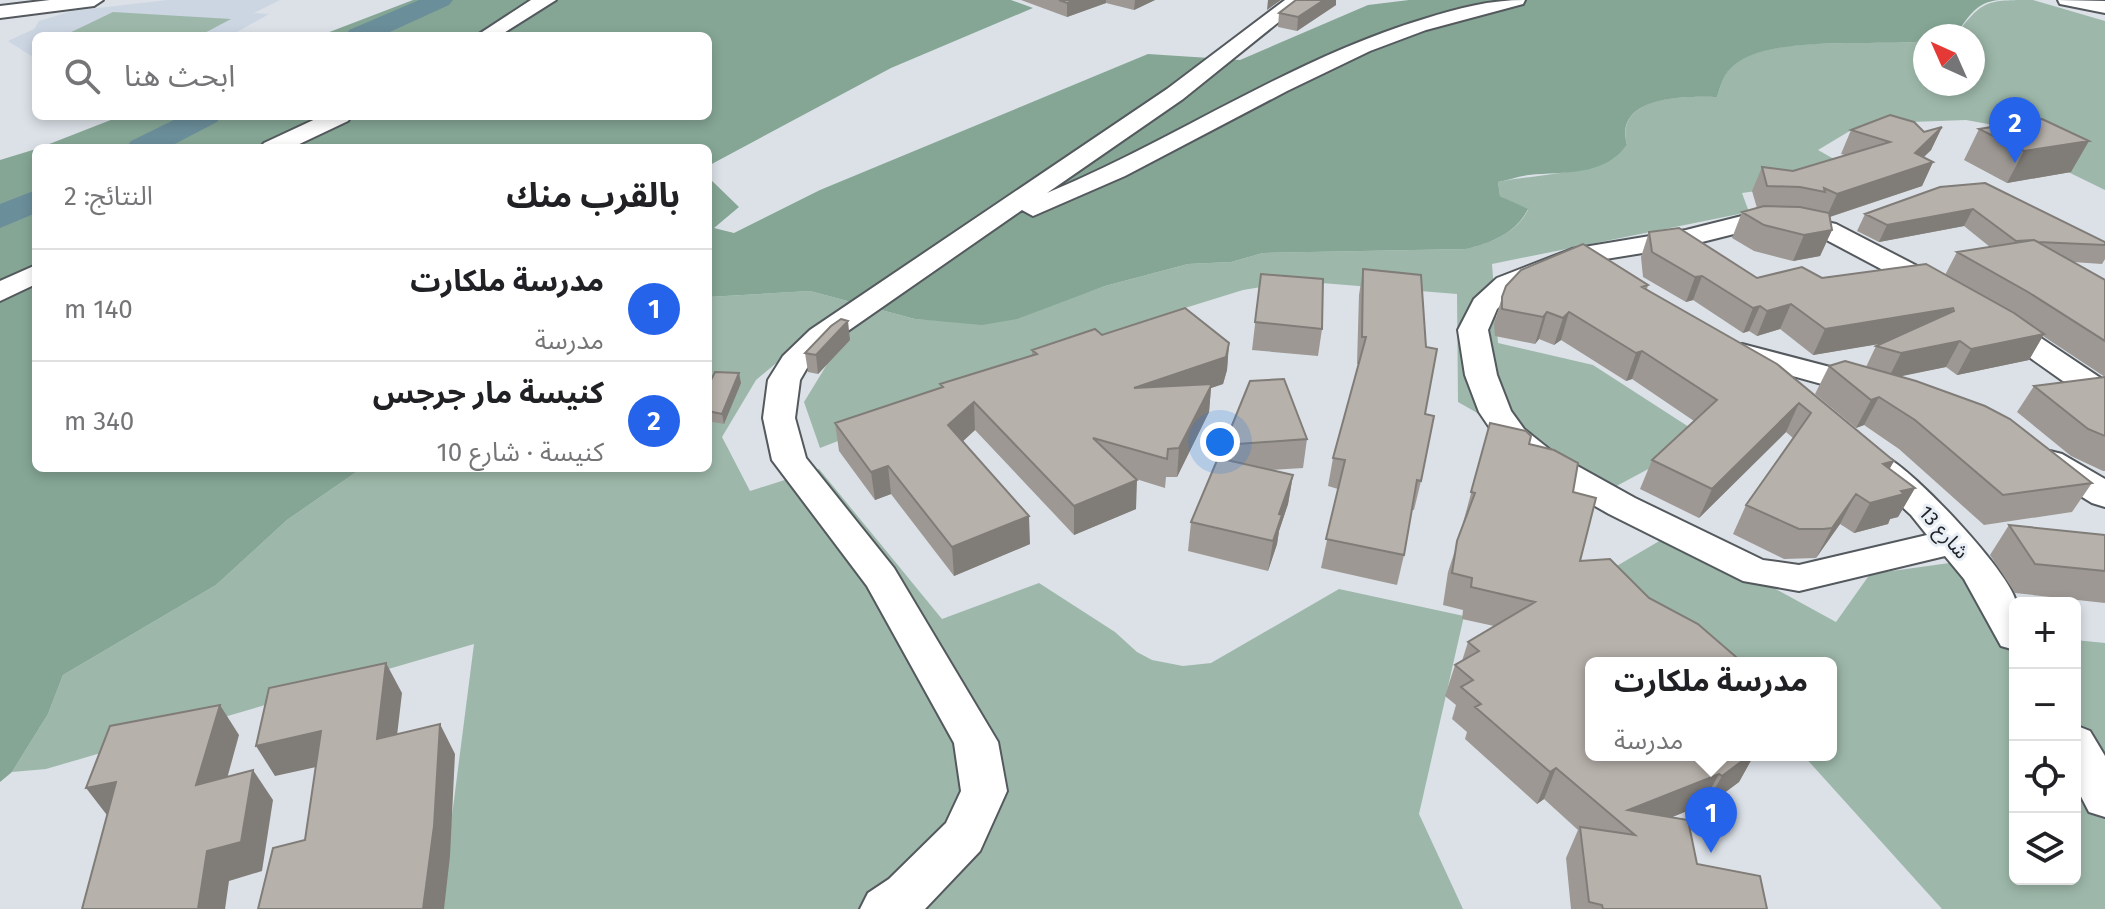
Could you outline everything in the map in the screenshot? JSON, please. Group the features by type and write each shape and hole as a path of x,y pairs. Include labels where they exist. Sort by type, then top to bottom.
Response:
{"street":[{"path":"0,12 94,0"},
{"path":"492,32 526,9 547,0"},
{"path":"885,909 906,895 963,837 984,791 976,742 881,578 789,460 779,418 784,380 804,351 965,236 1175,94 1260,13 1296,0"},
{"path":"965,236 1117,171 1307,72 1366,46 1460,14 1516,0"},
{"path":"2067,0 2105,7"},
{"path":"13,28 52,6"},
{"path":"280,144 332,120"},
{"path":"1827,230 1865,216"},
{"path":"1954,541 1799,578 1756,572 1622,506 1542,461 1512,436 1495,412 1481,375 1473,330 1484,305 1507,284 1582,255 1686,238 1754,221 1790,222 1827,230 1969,305 2012,330 2105,396"},
{"path":"1582,255 1617,276"},
{"path":"0,292 32,275"},
{"path":"1803,405 1729,345 1898,395"},
{"path":"2019,444 2105,495"},
{"name":"شارع 13","path":"1851,446 1924,507 1979,571 2009,624"},
{"path":"2081,753 2103,790"}],"shaded area":[{"path":"167,0 280,0 254,13 269,14 237,32 32,32 32,56 8,41 34,29 39,21 72,11"}],"green space":[{"path":"413,0 1011,0 1033,8 891,68 712,164 712,144 49,144 111,120 712,120 712,32 329,32"},
{"path":"1409,0 1999,0 1978,8 1964,24 1913,24 1913,42 1793,46 1767,50 1745,58 1730,69 1717,97 1672,99 1641,108 1631,116 1626,129 1627,145 1607,163 1595,168 1498,182 1500,196 1528,209 1510,231 1485,244 1466,249 1263,253 1231,262 1188,264 1105,286 1017,319 982,325 915,319 810,291 712,297 712,181 739,207 714,228 734,233 820,190 1148,54 1240,60 1368,5"},
{"path":"2033,0 2105,21 2105,190 2066,171 1999,126 1966,120 1853,129 1818,150 1864,176 1742,193 1749,212 1492,264 1498,343 1593,365 1706,438 1611,489 1458,402 1457,294 1297,281 1243,290 1156,317 820,448 804,402 853,322 829,319 756,380 722,437 750,491 819,469 942,619 1039,583 1115,632 1137,652 1152,660 1183,666 1211,663 1339,589 1464,616 1419,814 1463,909 440,909 474,644 46,769 12,772 48,714 63,675 216,585 287,520 356,472 712,472 712,297 810,291 915,319 947,321 1049,306 1105,286 1188,264 1231,262 1263,253 1466,249 1502,236 1517,225 1528,210 1500,196 1498,182 1567,172 1602,162 1627,145 1626,128 1631,116 1642,107 1672,98 1717,97 1730,68 1745,57 1767,50 1822,44 1913,42 1913,96 1985,96 1985,24 1965,24 1979,9 1995,2"},
{"path":"113,12 231,19 207,32 71,32"},
{"path":"32,150 32,472 356,472 287,520 216,585 63,675 48,714 12,772 0,782 0,160"},
{"path":"1673,533 1836,622 1870,574 1964,561 2009,604 2009,885 2081,885 2081,641 2105,643 2105,909 1942,909 1808,761 1837,761 1837,657 1699,657 1603,574"}],"building":[{"path":"1296,0 1324,0 1298,17 1279,13"},
{"path":"1890,115 1914,122 1924,132 1942,127 1915,153 1933,162 1837,194 1824,188 1825,192 1800,187 1767,186 1762,167 1793,171 1890,142 1851,130"},
{"path":"2042,119 2089,141 2024,151 1979,129"},
{"path":"1985,183 2105,242 2105,245 2016,241 1973,209 1887,225 1865,214 1940,187"},
{"path":"1764,206 1800,207 1829,213 1832,230 1804,235 1764,225 1742,212"},
{"path":"1679,228 1757,278 1802,267 1822,278 1926,264 2014,313 2044,334 1971,349 1960,341 1901,353 1876,346 1954,311 1953,308 1825,329 1791,304 1767,311 1760,306 1753,308 1702,276 1695,277 1652,252 1649,232"},
{"path":"2034,240 2105,280 2105,341 1957,252"},
{"path":"1583,244 1648,285 1642,287 1777,364 1894,461 1883,464 1915,488 1870,503 1856,494 1832,528 1823,529 1799,529 1746,505 1811,413 1799,403 1712,489 1652,460 1717,400 1642,351 1636,353 1569,312 1563,318 1547,312 1543,317 1502,309 1506,286 1521,270"},
{"path":"1363,269 1421,275 1426,347 1437,349 1425,414 1434,416 1421,481 1417,480 1404,555 1326,539 1345,460 1333,458 1366,337 1362,337"},
{"path":"1261,274 1323,279 1322,329 1255,322"},
{"path":"1185,308 1229,343 1226,357 1134,388 1212,384 1179,448 1168,449 1167,459 1093,438 1137,480 1074,506 974,402 948,425 1029,516 952,547 888,466 871,472 835,423 943,387 940,384 1037,354 1032,350 1095,329 1102,335"},
{"path":"841,319 848,321 816,355 805,353 831,326"},
{"path":"1845,361 1916,381 1985,406 2010,419 2092,483 2003,495 1915,420 1879,397 1871,400 1829,366"},
{"path":"715,372 739,373 722,414 712,412 712,378"},
{"path":"2105,377 2105,436 2088,429 2034,386"},
{"path":"1284,379 1307,439 1224,445 1250,381"},
{"path":"1490,423 1526,431 1531,436 1529,444 1554,450 1578,463 1573,492 1596,498 1580,561 1610,559 1649,598 1698,624 1736,657 1585,657 1585,761 1742,761 1722,776 1719,774 1628,810 1688,820 1697,864 1760,876 1767,909 1603,909 1602,905 1589,902 1580,827 1635,835 1556,768 1550,772 1475,707 1481,704 1461,687 1473,680 1455,665 1479,651 1468,642 1535,602 1471,587 1472,578 1452,573 1457,541 1475,493 1471,492"},
{"path":"1218,458 1293,475 1273,541 1191,522"},
{"path":"2009,525 2105,535 2105,571 2035,564"},
{"path":"386,663 377,739 440,724 434,826 423,909 258,909 273,848 305,840 321,731 256,746 269,688"},
{"path":"220,705 196,785 253,770 241,842 207,851 198,909 82,909 116,782 86,788 110,726"}],"waterway":[{"path":"368,32 440,0"},
{"path":"150,144 198,120"},
{"path":"0,217 32,202"}],"place":[{"name":"كنيسة مار جرجس","path":"2015,163"},
{"name":"مدرسة ملكارت","path":"1711,853"}]}
